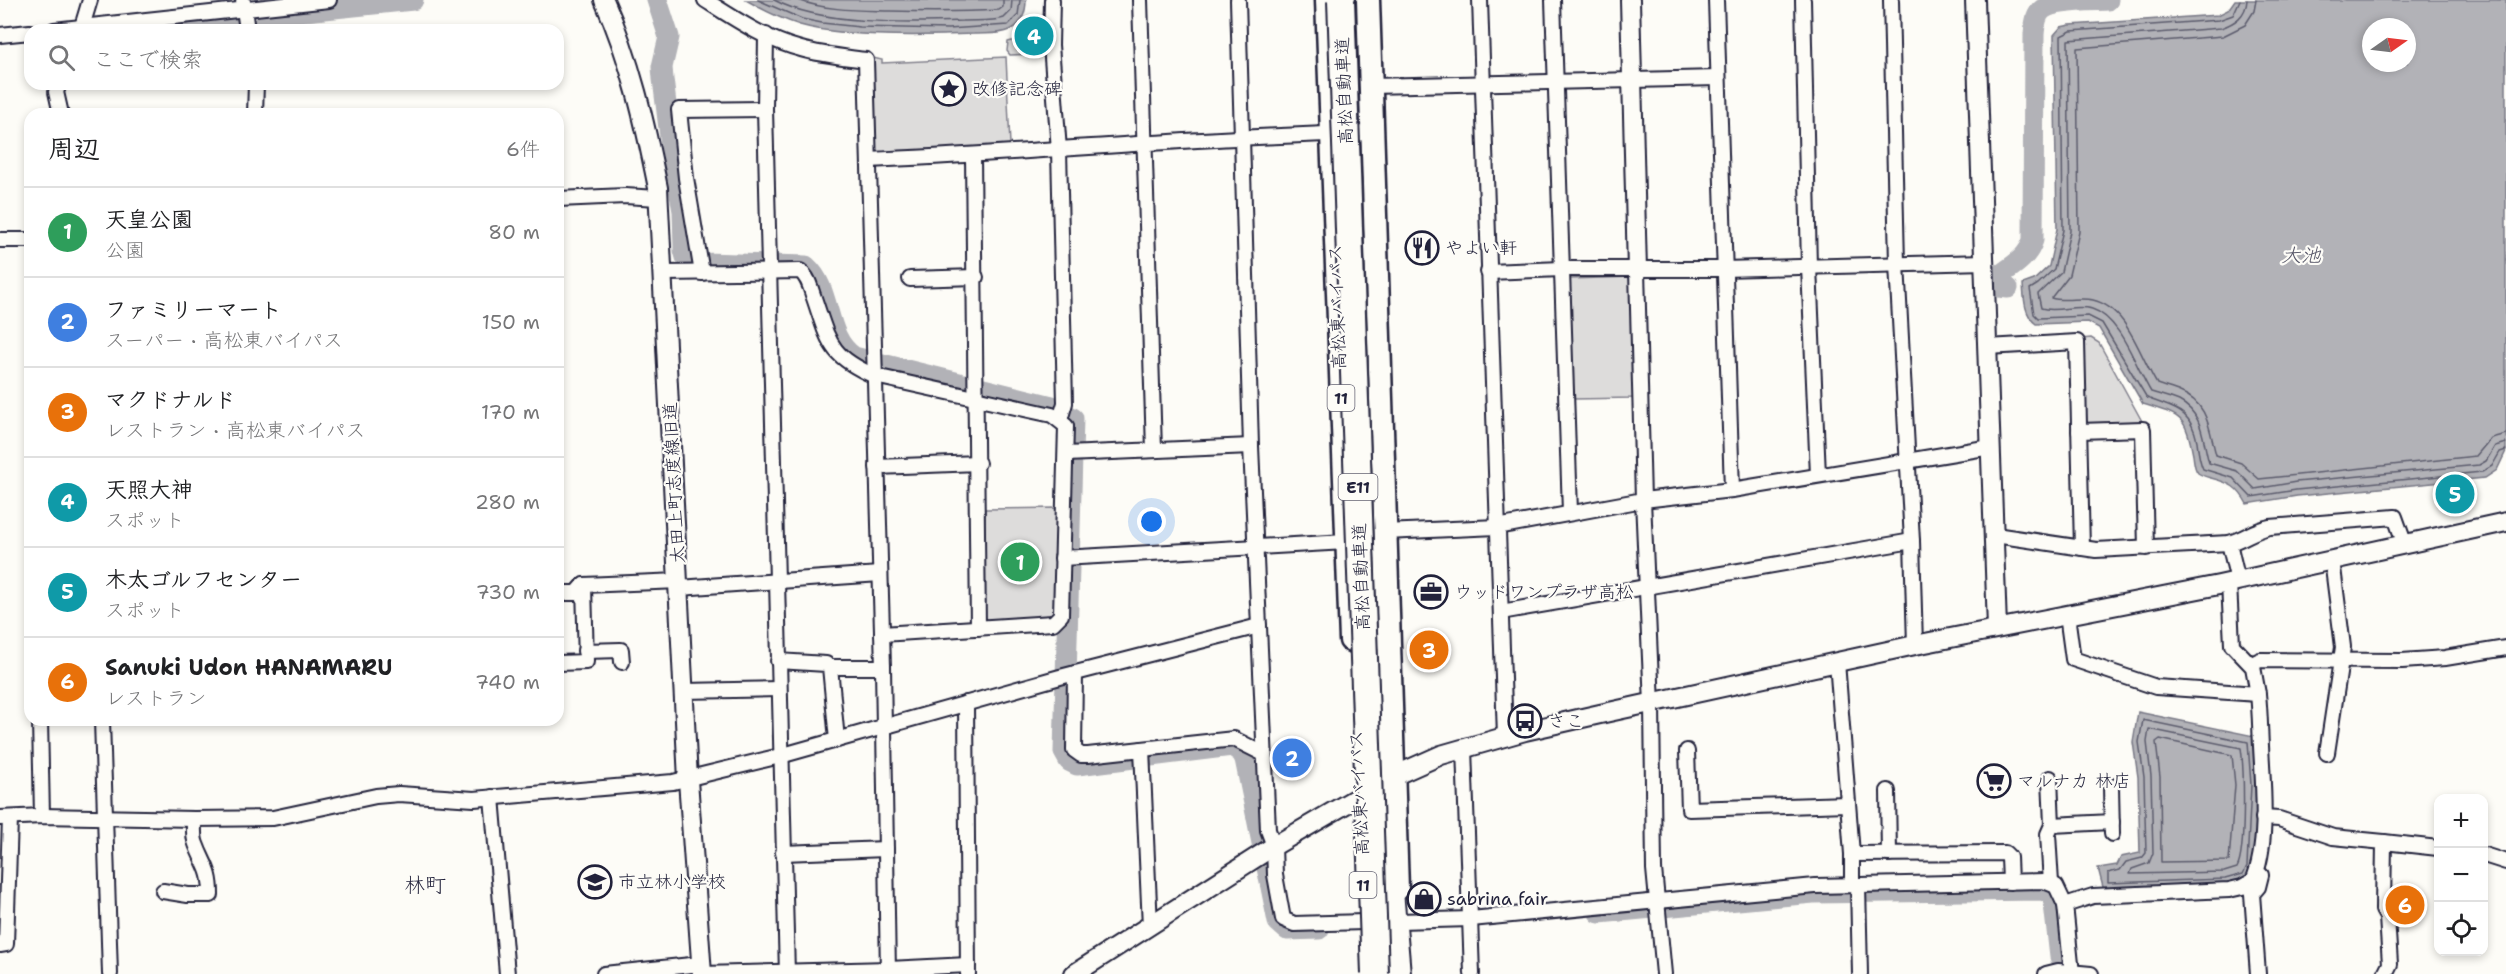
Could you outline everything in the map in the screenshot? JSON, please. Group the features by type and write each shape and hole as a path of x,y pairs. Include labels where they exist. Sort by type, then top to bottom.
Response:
{"highway":[{"name":"高松東バイパス","path":"1328,0 1346,542 1359,796 1365,974"},
{"name":"高松自動車道","path":"1341,0 1375,974"},
{"name":"高松自動車道","path":"1359,0 1390,974"},
{"name":"高松東バイパス","path":"1368,0 1394,776 1398,974"},
{"path":"1388,867 1398,974"}],"street":[{"path":"83,24 90,0"},
{"path":"140,24 245,15 329,0"},
{"name":"太田上町志度線旧道","path":"604,0 629,64 644,115 658,198 664,273 688,780 702,970"},
{"path":"705,0 739,22 801,50 866,60 883,667 888,972"},
{"path":"882,634 1053,623 1061,615 1068,558 1071,453 1062,413 1059,150 1051,45 1052,0"},
{"path":"1140,0 1154,450"},
{"path":"1238,0 1251,446 1268,830 1267,851 1275,875 1283,919 1294,924 1364,922"},
{"path":"1480,0 1505,737"},
{"path":"1553,0 1570,512"},
{"path":"1630,0 1634,81 1643,500 1652,704 1652,784 1657,906 1664,974"},
{"path":"1716,0 1732,490"},
{"path":"1803,0 1809,267 1818,475"},
{"path":"1891,0 1897,264 1912,541 1915,645"},
{"path":"1979,0 1984,262 1997,628"},
{"path":"0,35 24,33"},
{"path":"766,35 765,109 787,973"},
{"path":"1371,86 1718,78"},
{"path":"57,90 59,108"},
{"path":"255,108 256,90"},
{"path":"700,266 686,178 679,110 765,109"},
{"path":"869,160 973,156 1241,138 1372,133"},
{"path":"973,156 978,628"},
{"path":"564,199 625,196 658,198"},
{"path":"0,240 24,240"},
{"path":"1488,272 1984,262"},
{"path":"664,273 700,266 769,266 800,271 805,275 829,343 836,353 853,367 875,368 977,390 1052,415 1062,413"},
{"path":"910,279 976,277"},
{"path":"1987,346 2077,342 2082,548"},
{"path":"2079,431 2143,429 2146,548"},
{"path":"1071,453 1251,446"},
{"path":"1385,532 1497,527 1643,500 1732,490 1991,447"},
{"path":"878,467 978,463"},
{"path":"1995,535 2096,550 2146,548 2229,543 2242,540 2255,530 2270,527 2395,517 2405,544"},
{"path":"1074,974 1267,851 1359,796 1394,776 1441,755 1600,714 1837,662 2233,582 2506,522"},
{"path":"1501,612 1912,541"},
{"path":"1068,558 1346,542"},
{"path":"2066,905 2093,896 2242,887 2253,881 2257,872 2262,837 2262,734 2253,667 2232,645 2233,582 2229,543"},
{"path":"2327,753 2342,659 2343,633 2332,560"},
{"path":"564,593 577,593 584,585 679,585 880,574"},
{"path":"564,663 586,662 584,585"},
{"path":"2067,615 2073,659 2156,687 2258,694"},
{"path":"0,945 6,944 5,818 42,816 273,818 376,796 399,794 474,799 688,780 1069,675 1259,626"},
{"path":"2253,667 2254,663 2260,660 2402,661 2445,658 2506,648"},
{"path":"585,651 621,650 622,662"},
{"path":"778,661 826,664 830,667 883,667"},
{"path":"1837,662 1847,804 1856,889 1860,974"},
{"path":"830,667 837,740"},
{"path":"1069,675 1074,750 1081,755 1142,754 1234,739 1264,754"},
{"path":"684,692 779,689"},
{"path":"604,974 702,970 787,973 968,969 966,703"},
{"path":"40,726 42,816"},
{"path":"102,726 110,974"},
{"path":"1464,748 1472,974"},
{"path":"1687,751 1689,809 1847,804"},
{"path":"1142,754 1150,926"},
{"path":"2050,778 2052,825 2048,834 2051,883 2061,894 2066,905 2072,973"},
{"path":"2052,825 2112,828 2111,786"},
{"path":"1888,791 1889,854"},
{"path":"492,797 507,974"},
{"path":"2263,818 2279,819 2333,837 2434,847"},
{"path":"163,891 188,895 211,895 208,867 195,843 194,819"},
{"path":"2258,974 2252,894 2258,887 2264,865 2262,837"},
{"path":"2384,842 2383,910 2387,917 2390,963 2385,974"},
{"path":"783,853 886,849"},
{"path":"1852,854 2005,853 2009,857 2010,882"},
{"path":"2488,856 2506,862"},
{"path":"1398,921 1471,922 1657,906 1815,886 1856,889 2010,882 2051,883"},
{"path":"2046,974 2058,971 2091,974"}],"shaded area":[{"path":"1035,20 1041,21 1043,44 1034,54 1010,55 1007,51 1008,42 1025,35"},
{"path":"1006,57 1010,145 880,154 875,148 873,58 882,60 882,63"},
{"path":"1631,277 1634,398 1573,399 1570,279"},
{"path":"2091,338 2099,343 2143,423 2089,426 2084,422 2081,339"},
{"path":"1057,508 1054,614 1047,618 988,622 984,619 985,509"}],"water":[{"path":"746,0 1026,0 1020,21 1006,32 910,35 862,34 818,29 786,20"},
{"name":"大池","path":"2235,0 2506,0 2506,451 2497,470 2485,478 2297,496 2247,504 2233,486 2198,473 2184,424 2166,411 2143,404 2099,328 2088,322 2036,324 2029,316 2025,306 2023,284 2034,280 2049,266 2057,229 2054,35 2061,27 2070,25 2218,15 2228,10"},
{"path":"2138,712 2254,736 2257,829 2256,848 2248,878 2226,885 2104,891 2098,868 2117,865 2121,857 2140,853 2138,777 2133,742"}],"waterway":[{"path":"176,24 413,0"},
{"path":"657,0 669,37 662,67 671,145 683,211 686,257 705,263 806,266 821,287 837,337 854,357 1052,406 1073,418 1064,752 1069,761 1077,765 1232,746 1242,753 1245,759 1278,922 1287,930 1319,929"},
{"path":"2008,288 1999,287 2000,275 2024,256 2033,240 2034,34 2037,17 2040,11 2056,4 2108,0"},
{"path":"1599,913 1813,893 2043,890 2053,895 2060,957"}],"place":[{"name":"天照大神","path":"1034,36"},
{"name":"改修記念碑","path":"949,89"},
{"name":"やよい軒","path":"1422,248"},
{"name":"木太ゴルフセンター","path":"2455,494"},
{"name":"天皇公園","path":"1020,562"},
{"name":"ウッドワンプラザ高松","path":"1431,592"},
{"name":"マクドナルド","path":"1429,650"},
{"name":"さこ","path":"1525,721"},
{"name":"ファミリーマート","path":"1292,758"},
{"name":"マルナカ 林店","path":"1994,781"},
{"name":"市立林小学校","path":"595,882"},
{"name":"sabrina fair","path":"1424,899"},
{"name":"Sanuki Udon HANAMARU","path":"2405,905"}],"district":[{"name":"林町","path":"425,885"}]}
